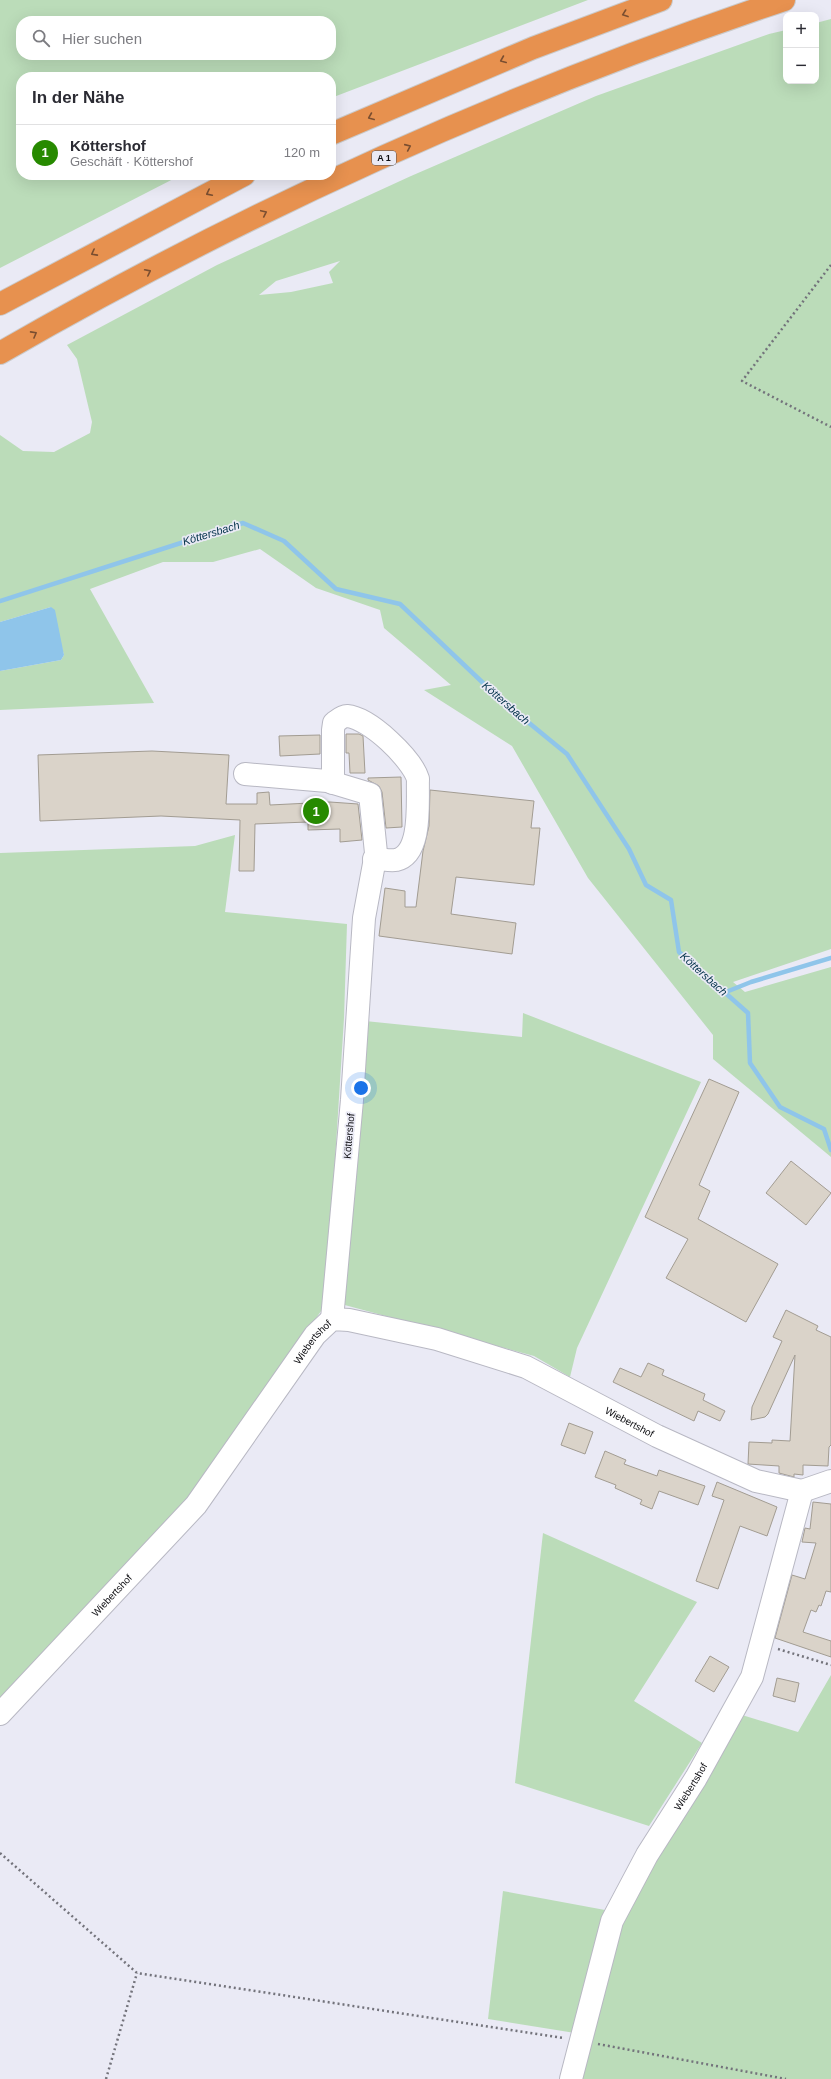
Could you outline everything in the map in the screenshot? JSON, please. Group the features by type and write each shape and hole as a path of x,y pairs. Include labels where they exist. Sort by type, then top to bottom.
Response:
{"highway":[{"path":"336,132 533,48 661,0"},
{"name":"A 1","path":"336,179 445,130 600,67 784,0"},
{"path":"0,304 235,180"},
{"name":"A 1","path":"0,353 104,295 175,258 334,180"}],"street":[{"path":"333,783 334,723 342,717 348,716 361,720 390,742 416,772 418,779 417,824 413,845 409,853 396,860 374,859"},
{"name":"Köttershof","path":"245,774 333,783 370,794 376,853 364,918 352,1100 332,1319"},
{"name":"Wiebertshof","path":"0,1714 196,1505 315,1335 332,1319 349,1320 437,1339 526,1367 657,1436 756,1481 802,1491 752,1677 736,1709 696,1778 647,1855 612,1921 572,2079"},
{"path":"802,1491 831,1481"}],"path":[{"path":"831,265 742,381 831,427"},
{"path":"760,1644 831,1665"},
{"path":"0,1853 137,1973 582,2041 786,2079"},
{"path":"106,2079 137,1973"}],"green space":[{"path":"0,0 588,0 336,96 336,72 16,72 16,180 171,180 0,268"},
{"path":"831,19 831,949 733,982 745,992 831,967 831,1157 713,1059 713,1035 588,878 512,746 424,690 451,685 384,628 380,610 316,588 260,549 213,562 163,562 90,589 154,703 0,710 0,671 61,660 64,655 51,607 0,622 0,435 23,451 54,452 90,433 92,422 77,359 67,345 217,265 411,176 596,96 769,34 783,31 783,84 819,84 819,22","holes":["340,261 329,272 333,283 291,292 259,295 276,281"]},
{"path":"235,835 225,912 347,924 344,1018 326,1304 188,1500 0,1699 0,853 195,846"},
{"path":"523,1013 701,1082 577,1348 570,1377 534,1356 341,1304 365,1021 522,1037"},
{"path":"543,1533 697,1602 634,1701 702,1743 649,1826 515,1783"},
{"path":"831,1675 831,2079 579,2079 619,1921 742,1715 798,1732"},
{"path":"503,1891 605,1910 575,2033 488,2019"}],"water":[{"path":"51,607 55,610 64,655 61,660 0,671 0,622"}],"building":[{"path":"346,734 359,734 363,736 365,773 350,773 349,753 346,753"},
{"path":"320,735 320,754 280,756 279,736"},
{"path":"152,751 229,755 226,804 257,804 257,793 269,792 270,805 330,802 358,804 362,840 340,842 340,829 308,830 308,822 255,824 254,871 239,871 240,820 161,816 40,821 38,755"},
{"path":"401,777 402,827 386,828 382,792 379,786 368,780 368,778"},
{"path":"430,790 534,801 531,828 540,828 534,885 456,877 451,914 516,923 512,954 379,936 385,888 405,891 405,907 416,907 423,851 429,826"},
{"path":"709,1079 739,1092 699,1185 710,1191 698,1219 778,1264 746,1322 666,1278 688,1239 645,1217"},
{"path":"791,1161 831,1193 806,1225 766,1193"},
{"path":"786,1310 818,1326 816,1330 831,1337 831,1445 829,1447 828,1466 803,1465 803,1475 794,1474 794,1477 779,1473 779,1466 748,1464 749,1442 772,1443 772,1440 790,1441 795,1355 768,1414 765,1417 751,1420 752,1407 782,1341 773,1337"},
{"path":"648,1363 664,1370 662,1375 705,1394 703,1400 725,1411 720,1421 698,1411 694,1421 613,1382 620,1368 641,1377"},
{"path":"569,1423 593,1432 585,1454 561,1445"},
{"path":"605,1451 626,1460 624,1464 657,1476 659,1470 705,1486 698,1505 659,1491 652,1509 640,1504 642,1500 615,1488 616,1485 595,1477"},
{"path":"717,1482 777,1507 767,1536 740,1526 718,1589 696,1581 724,1500 712,1496"},
{"path":"813,1502 831,1504 831,1592 826,1591 821,1606 819,1605 816,1612 811,1610 803,1632 831,1641 831,1657 775,1638 792,1575 805,1579 816,1543 802,1542 805,1528 810,1529"},
{"path":"710,1656 729,1667 714,1692 695,1681"},
{"path":"777,1678 799,1683 795,1702 773,1696"}],"waterway":[{"name":"Köttersbach","path":"0,601 243,523 284,541 336,589 400,604 501,700 567,754 629,849 646,885 671,900 679,952 748,1013 750,1063 780,1107 824,1129 831,1150"},
{"path":"726,992 751,982 831,958"}],"place":[{"name":"Köttershof","path":"316,811"}]}
